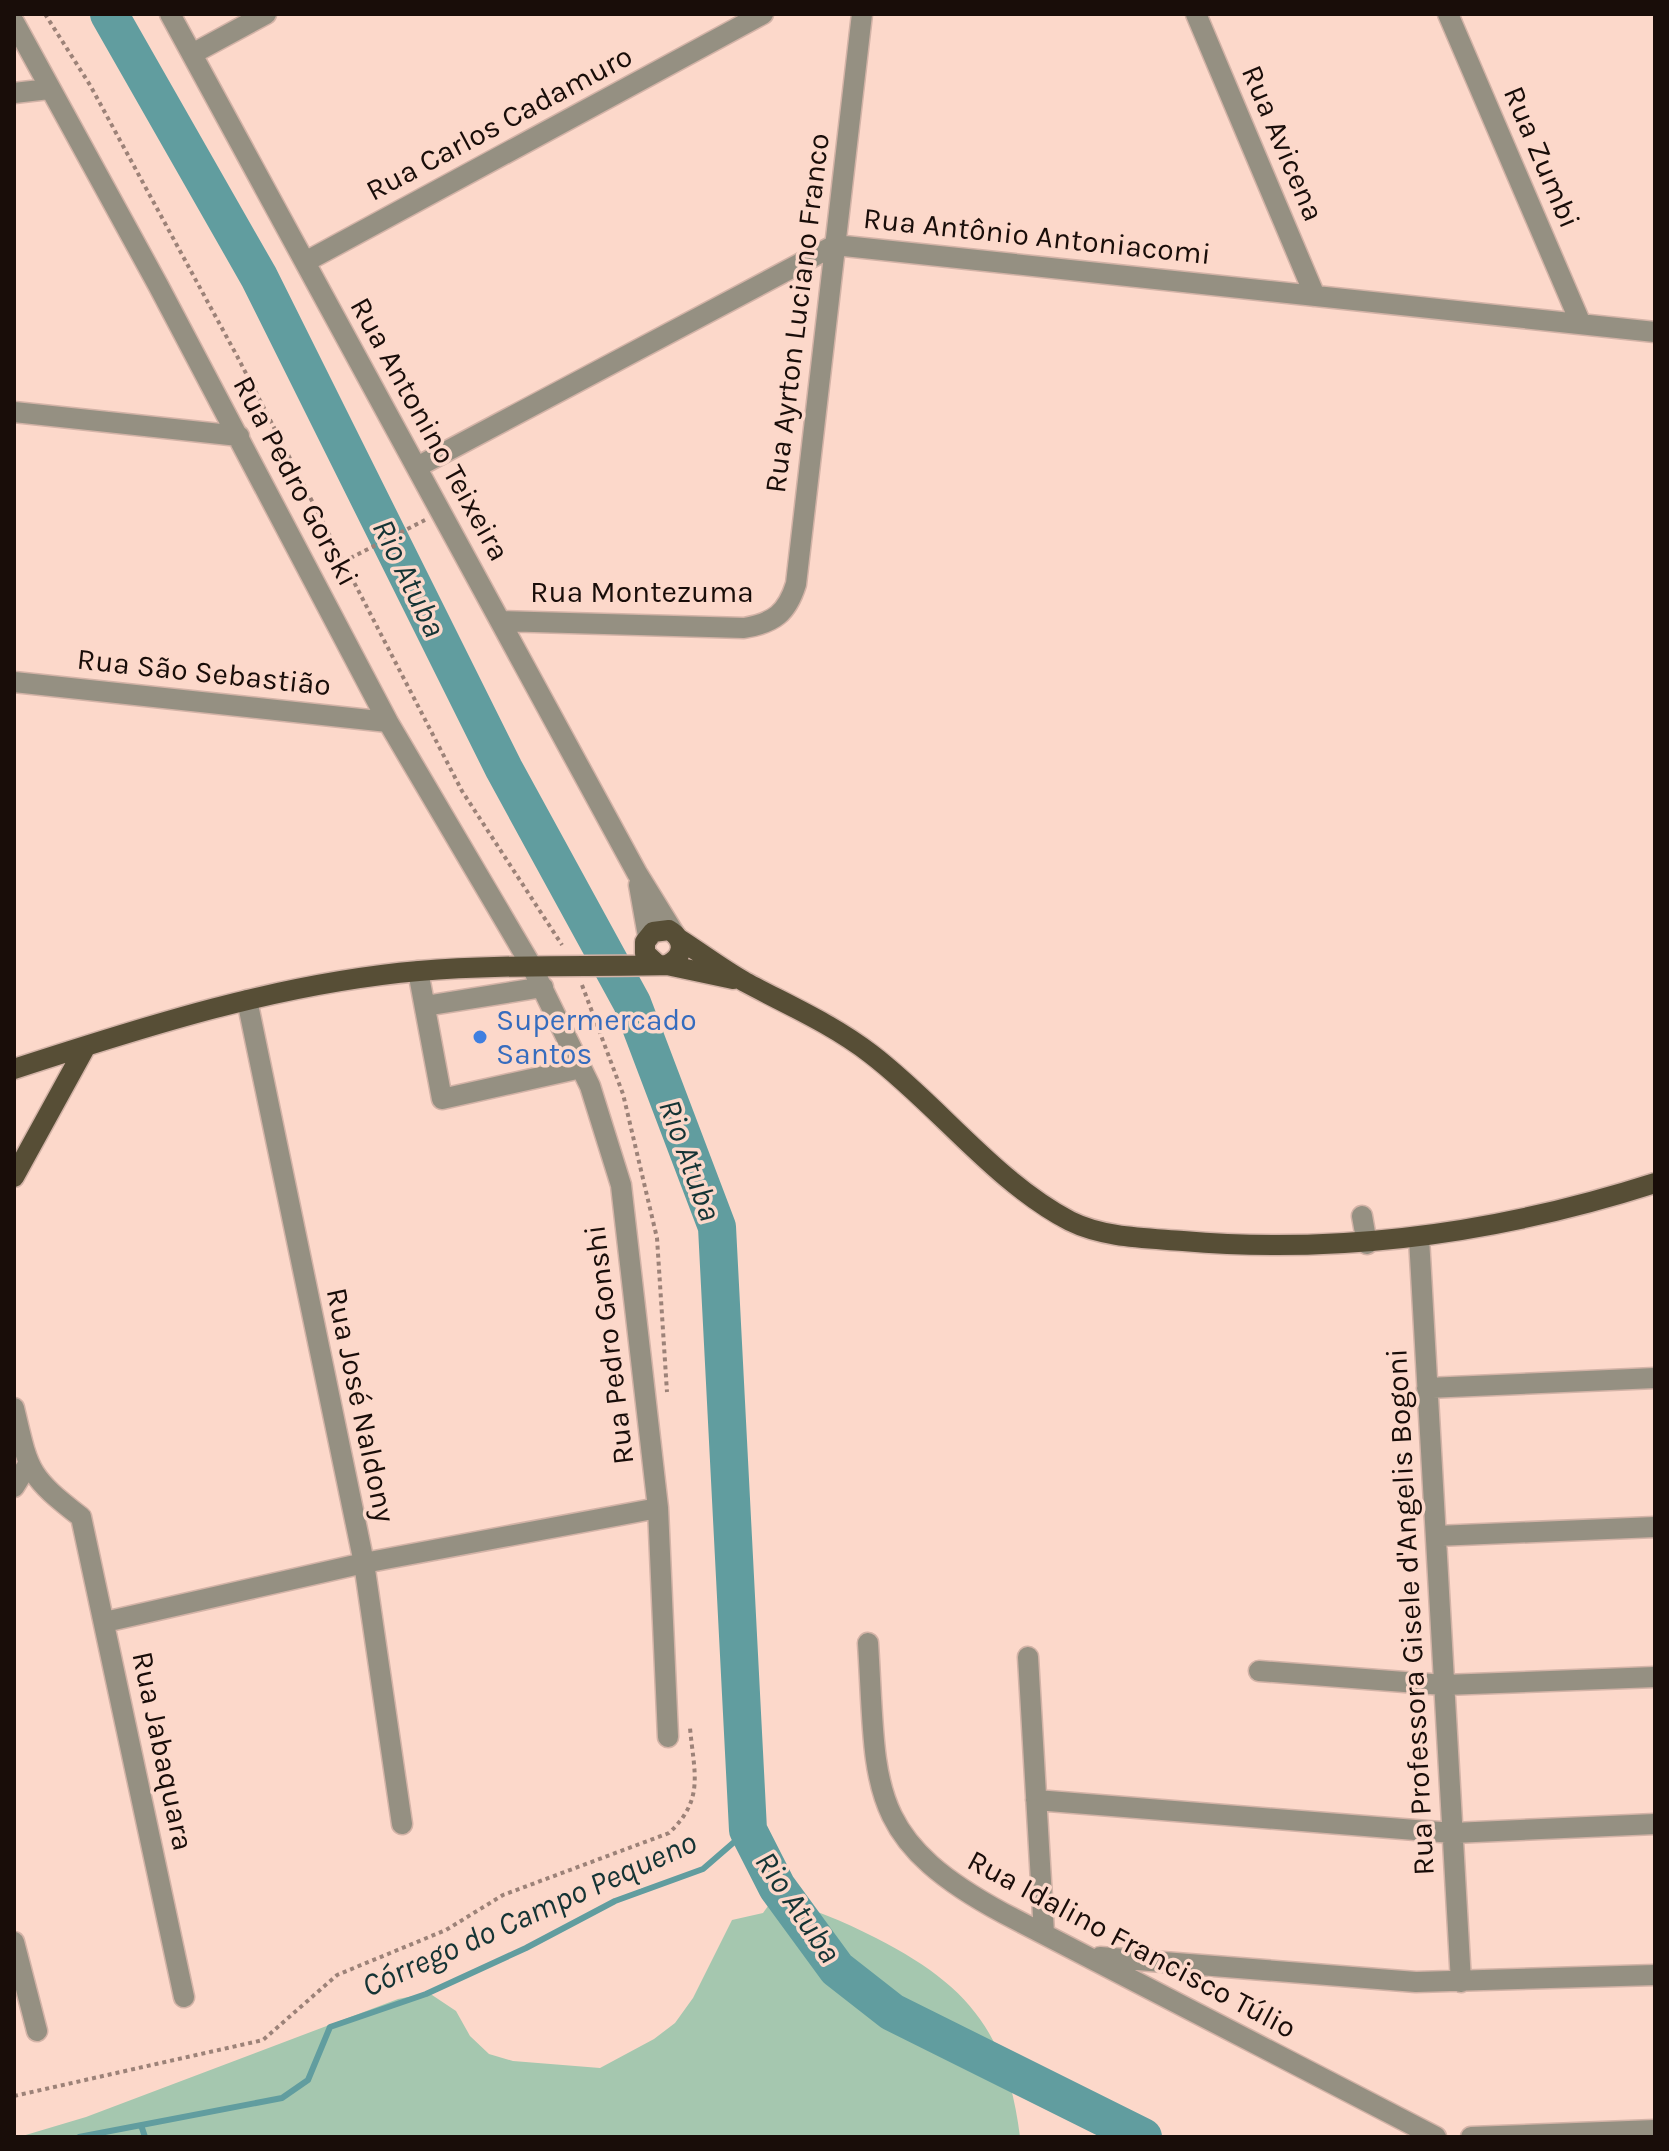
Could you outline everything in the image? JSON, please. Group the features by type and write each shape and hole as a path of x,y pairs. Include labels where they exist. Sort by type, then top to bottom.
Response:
{"main road":[{"path":"616,964 664,929 745,981 808,1013 870,1053 1019,1187 1073,1222 1129,1236 1215,1244 1367,1244 1419,1238 1545,1212 1655,1183"},
{"path":"662,965 680,955 677,936"},
{"path":"647,939 645,953 662,965"},
{"path":"14,1069 151,1024 247,1000 305,987 418,971 573,963 662,965 745,981"},
{"path":"14,1177 86,1046"}],"street":[{"name":"Rua Antonino Teixeira","path":"170,14 637,873 677,936"},
{"path":"192,54 266,14"},
{"name":"Rua Carlos Cadamuro","path":"305,262 763,14"},
{"name":"Rua Ayrton Luciano Franco","path":"780,616 796,584 862,14"},
{"name":"Rua Avicena","path":"1196,14 1315,296"},
{"name":"Rua Zumbi","path":"1448,14 1581,324"},
{"name":"Rua Pedro Gorski","path":"14,22 239,436 388,722 531,965"},
{"path":"14,93 49,89"},
{"name":"Rua Antônio Antoniacomi","path":"417,467 835,245 1655,332"},
{"path":"14,412 239,436"},
{"name":"Rua Montezuma","path":"500,621 744,628 765,625 780,616"},
{"name":"Rua São Sebastião","path":"14,682 388,722"},
{"name":"Rua Antonino Teixeira","path":"637,873 647,939"},
{"name":"Rua Pedro Gonshi","path":"531,965 581,1068 621,1185 658,1508 668,1737"},
{"path":"418,971 442,1099 581,1068"},
{"path":"425,1006 543,987"},
{"name":"Rua José Naldony","path":"247,1000 364,1563 402,1824"},
{"path":"1362,1216 1367,1244"},
{"name":"Rua Professora Gisele d'Angelis Bogoni","path":"1419,1238 1461,1982"},
{"path":"1427,1388 1655,1378"},
{"path":"14,1408 27,1466 14,1487"},
{"name":"Rua Jabaquara","path":"27,1466 45,1489 81,1517 184,1997"},
{"path":"105,1622 364,1563 658,1508"},
{"path":"1436,1536 1655,1527"},
{"name":"Rua Idalino Francisco Túlio","path":"868,1643 876,1762 886,1808 898,1829 940,1876 1436,2137"},
{"path":"1028,1657 1044,1933"},
{"path":"1259,1671 1444,1685 1655,1677"},
{"path":"1036,1800 1453,1833 1655,1824"},
{"path":"14,1942 37,2031"},
{"path":"1092,1956 1416,1982 1655,1975"},
{"path":"1471,2137 1655,2130"}],"path":[{"path":"45,14 105,112 462,791 573,963 623,1094 657,1238 667,1394"},
{"path":"312,577 414,526"},
{"path":"14,2096 263,2040 337,1975 446,1930 503,1895 669,1833 681,1822 695,1795 689,1721"}],"green space":[{"path":"773,1899 826,1915 876,1938 935,1974 959,1994 993,2040 1005,2068 1020,2137 19,2137 86,2117 398,1999 429,1993 456,2011 470,2036 489,2054 513,2061 600,2068 654,2039 675,2023 693,1998 732,1920 763,1913"}],"waterway":[{"name":"Rio Atuba","path":"109,14 259,277 504,769 632,1003 717,1227 748,1830 777,1887 837,1969 892,2012 1143,2137"},
{"name":"Córrego do Campo Pequeno","path":"79,2137 282,2098 308,2080 330,2027 426,1994 526,1948 615,1901 703,1869 748,1830"},
{"path":"141,2125 145,2137"}],"place":[{"name":"Supermercado Santos","path":"480,1037"}]}
